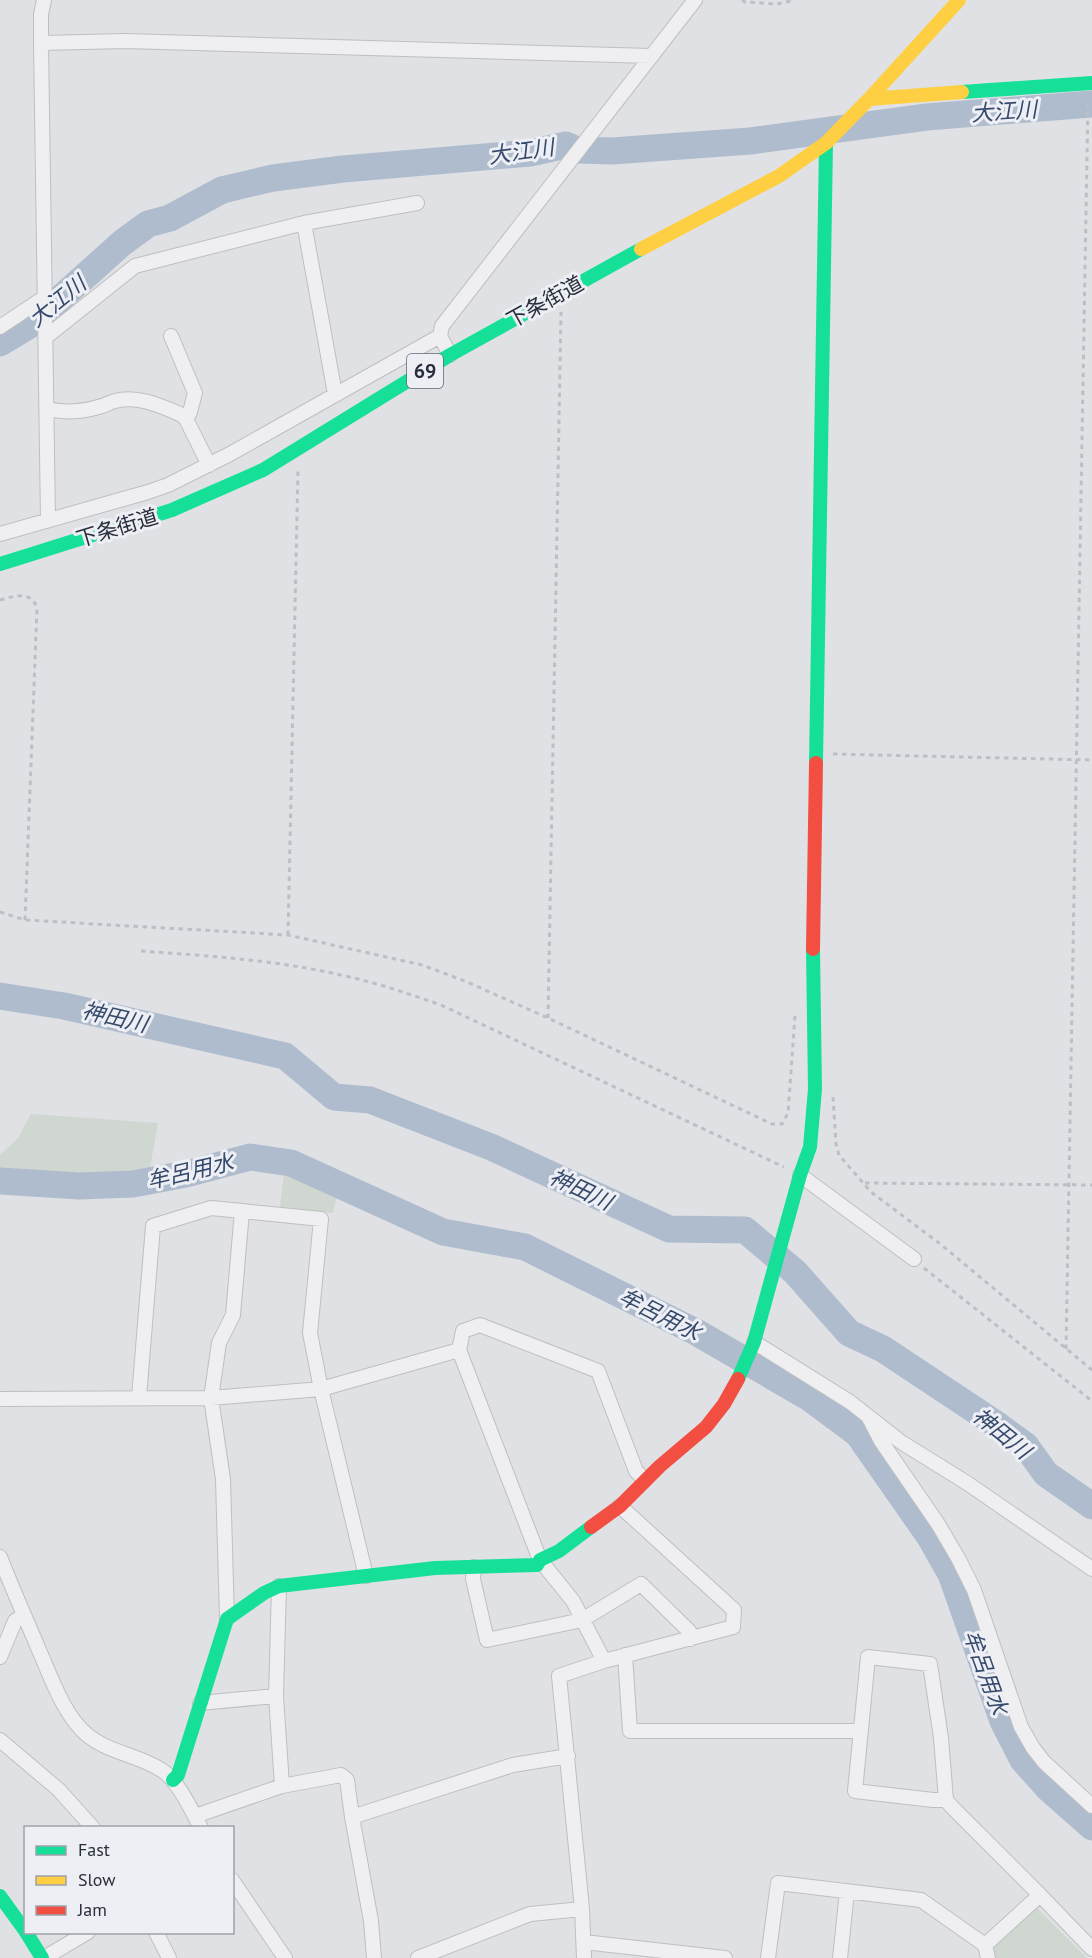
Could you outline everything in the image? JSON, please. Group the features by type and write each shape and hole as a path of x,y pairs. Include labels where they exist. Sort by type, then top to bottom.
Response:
{"street":[{"path":"44,0 40,43 48,520"},
{"path":"450,355 440,336 442,326 695,0"},
{"name":"下条街道","path":"0,564 172,510 230,486 295,452 450,355 561,292 779,176 829,140 858,112 958,0"},
{"path":"40,43 125,41 651,56"},
{"path":"869,99 1090,83"},
{"path":"228,1620 264,1593 279,1586 435,1568 537,1565 540,1560 559,1551 620,1506 645,1480 706,1427 724,1404 744,1368 753,1345 799,1178 810,1147 814,1089 813,947 816,754 829,140"},
{"path":"46,337 135,266 304,223 417,203"},
{"path":"304,223 341,390 361,411"},
{"path":"0,327 45,297"},
{"path":"171,336 195,393 186,419"},
{"path":"0,534 148,492 209,465 440,336"},
{"path":"47,409 67,413 84,411 114,401 150,402 182,415 186,419 209,465"},
{"path":"799,1178 914,1260"},
{"path":"139,1397 153,1226 211,1208 321,1219 310,1333 321,1389 366,1576"},
{"path":"173,1780 178,1775 228,1620 223,1479 212,1398 219,1343 233,1315 242,1211"},
{"path":"604,1661 573,1601 540,1560 459,1350 463,1331 480,1325 598,1371 636,1471 645,1480"},
{"path":"753,1345 850,1402 901,1442 967,1483 1092,1569"},
{"path":"0,1400 212,1398 321,1389 459,1350"},
{"path":"868,1416 876,1432 938,1524 974,1590 1021,1727 1033,1748 1044,1762 1092,1806"},
{"path":"585,1958 559,1676 625,1655 733,1627 734,1610 620,1506"},
{"path":"0,1557 56,1688 70,1713 86,1733 114,1750 165,1772 173,1780 198,1822 282,1786 341,1774 346,1780 371,1921 374,1958"},
{"path":"474,1567 473,1579 487,1641 582,1620 641,1584 689,1630 691,1639"},
{"path":"279,1586 276,1696 282,1786"},
{"path":"0,1657 15,1622 24,1615"},
{"path":"625,1655 630,1731 860,1731"},
{"path":"946,1800 855,1791 868,1658 930,1664 941,1738 946,1800 1092,1949"},
{"path":"200,1703 276,1696"},
{"path":"0,1740 59,1790 92,1826"},
{"path":"352,1817 513,1765 568,1756"},
{"path":"234,1883 285,1958"},
{"path":"768,1958 778,1883 921,1900 986,1952 1040,1895"},
{"path":"840,1958 847,1892"},
{"path":"0,1896 24,1929"},
{"path":"418,1958 530,1914 582,1909"},
{"path":"27,1934 43,1958 85,1934"},
{"path":"157,1934 169,1958"},
{"path":"584,1942 725,1958"}],"path":[{"path":"742,0 777,4 795,0"},
{"path":"1066,1348 1090,83"},
{"path":"548,1018 561,292"},
{"path":"288,935 299,474 295,452"},
{"path":"0,600 28,596 35,601 37,608 25,920"},
{"path":"816,754 1092,760"},
{"path":"0,912 25,920 288,935 422,965 465,981 548,1018 772,1124 782,1124 788,1113 796,1006"},
{"path":"141,951 269,962 344,975 421,998 441,1005 799,1178"},
{"path":"832,1088 836,1144 839,1155 871,1192 939,1244 1092,1370"},
{"path":"865,1183 1092,1185"},
{"path":"914,1260 1092,1401"}],"shaded area":[{"path":"31,1114 158,1123 150,1167 129,1175 35,1172 0,1168 0,1155 18,1138"},
{"path":"284,1173 294,1173 337,1193 333,1213 280,1207"},
{"path":"1037,1908 1087,1958 996,1958 993,1948"}],"waterway":[{"name":"大江川","path":"0,343 33,323 122,243 148,224 170,218 222,190 273,178 343,169 530,153 566,145 577,150 612,151 750,141 927,117 1092,104"},
{"name":"神田川","path":"0,996 64,1006 285,1056 334,1097 370,1100 491,1147 669,1229 745,1230 795,1272 849,1333 883,1349 996,1424 1026,1446 1046,1474 1092,1506"},
{"name":"牟呂用水","path":"0,1181 79,1186 133,1184 186,1174 250,1157 291,1163 443,1232 525,1247 696,1332 808,1397 858,1434 930,1537 951,1574 1003,1721 1023,1760 1049,1789 1092,1827"}],"traffic: fast":[{"path":"962,92 1092,83"},
{"path":"816,763 826,143"},
{"path":"0,564 172,510 263,470 450,355 641,249"},
{"path":"738,1379 754,1342 800,1175 810,1147 815,1089 813,949"},
{"path":"173,1780 178,1775 227,1619 264,1593 279,1586 435,1568 537,1565 540,1560 559,1551 591,1527"},
{"path":"0,1896 24,1929"},
{"path":"27,1934 42,1958"}],"traffic: slow":[{"path":"869,99 959,0"},
{"path":"641,249 779,176 826,143 869,99 962,92"}],"traffic: jam":[{"path":"813,949 816,763"},
{"path":"591,1527 620,1506 660,1466 706,1427 724,1404 738,1379"}]}
